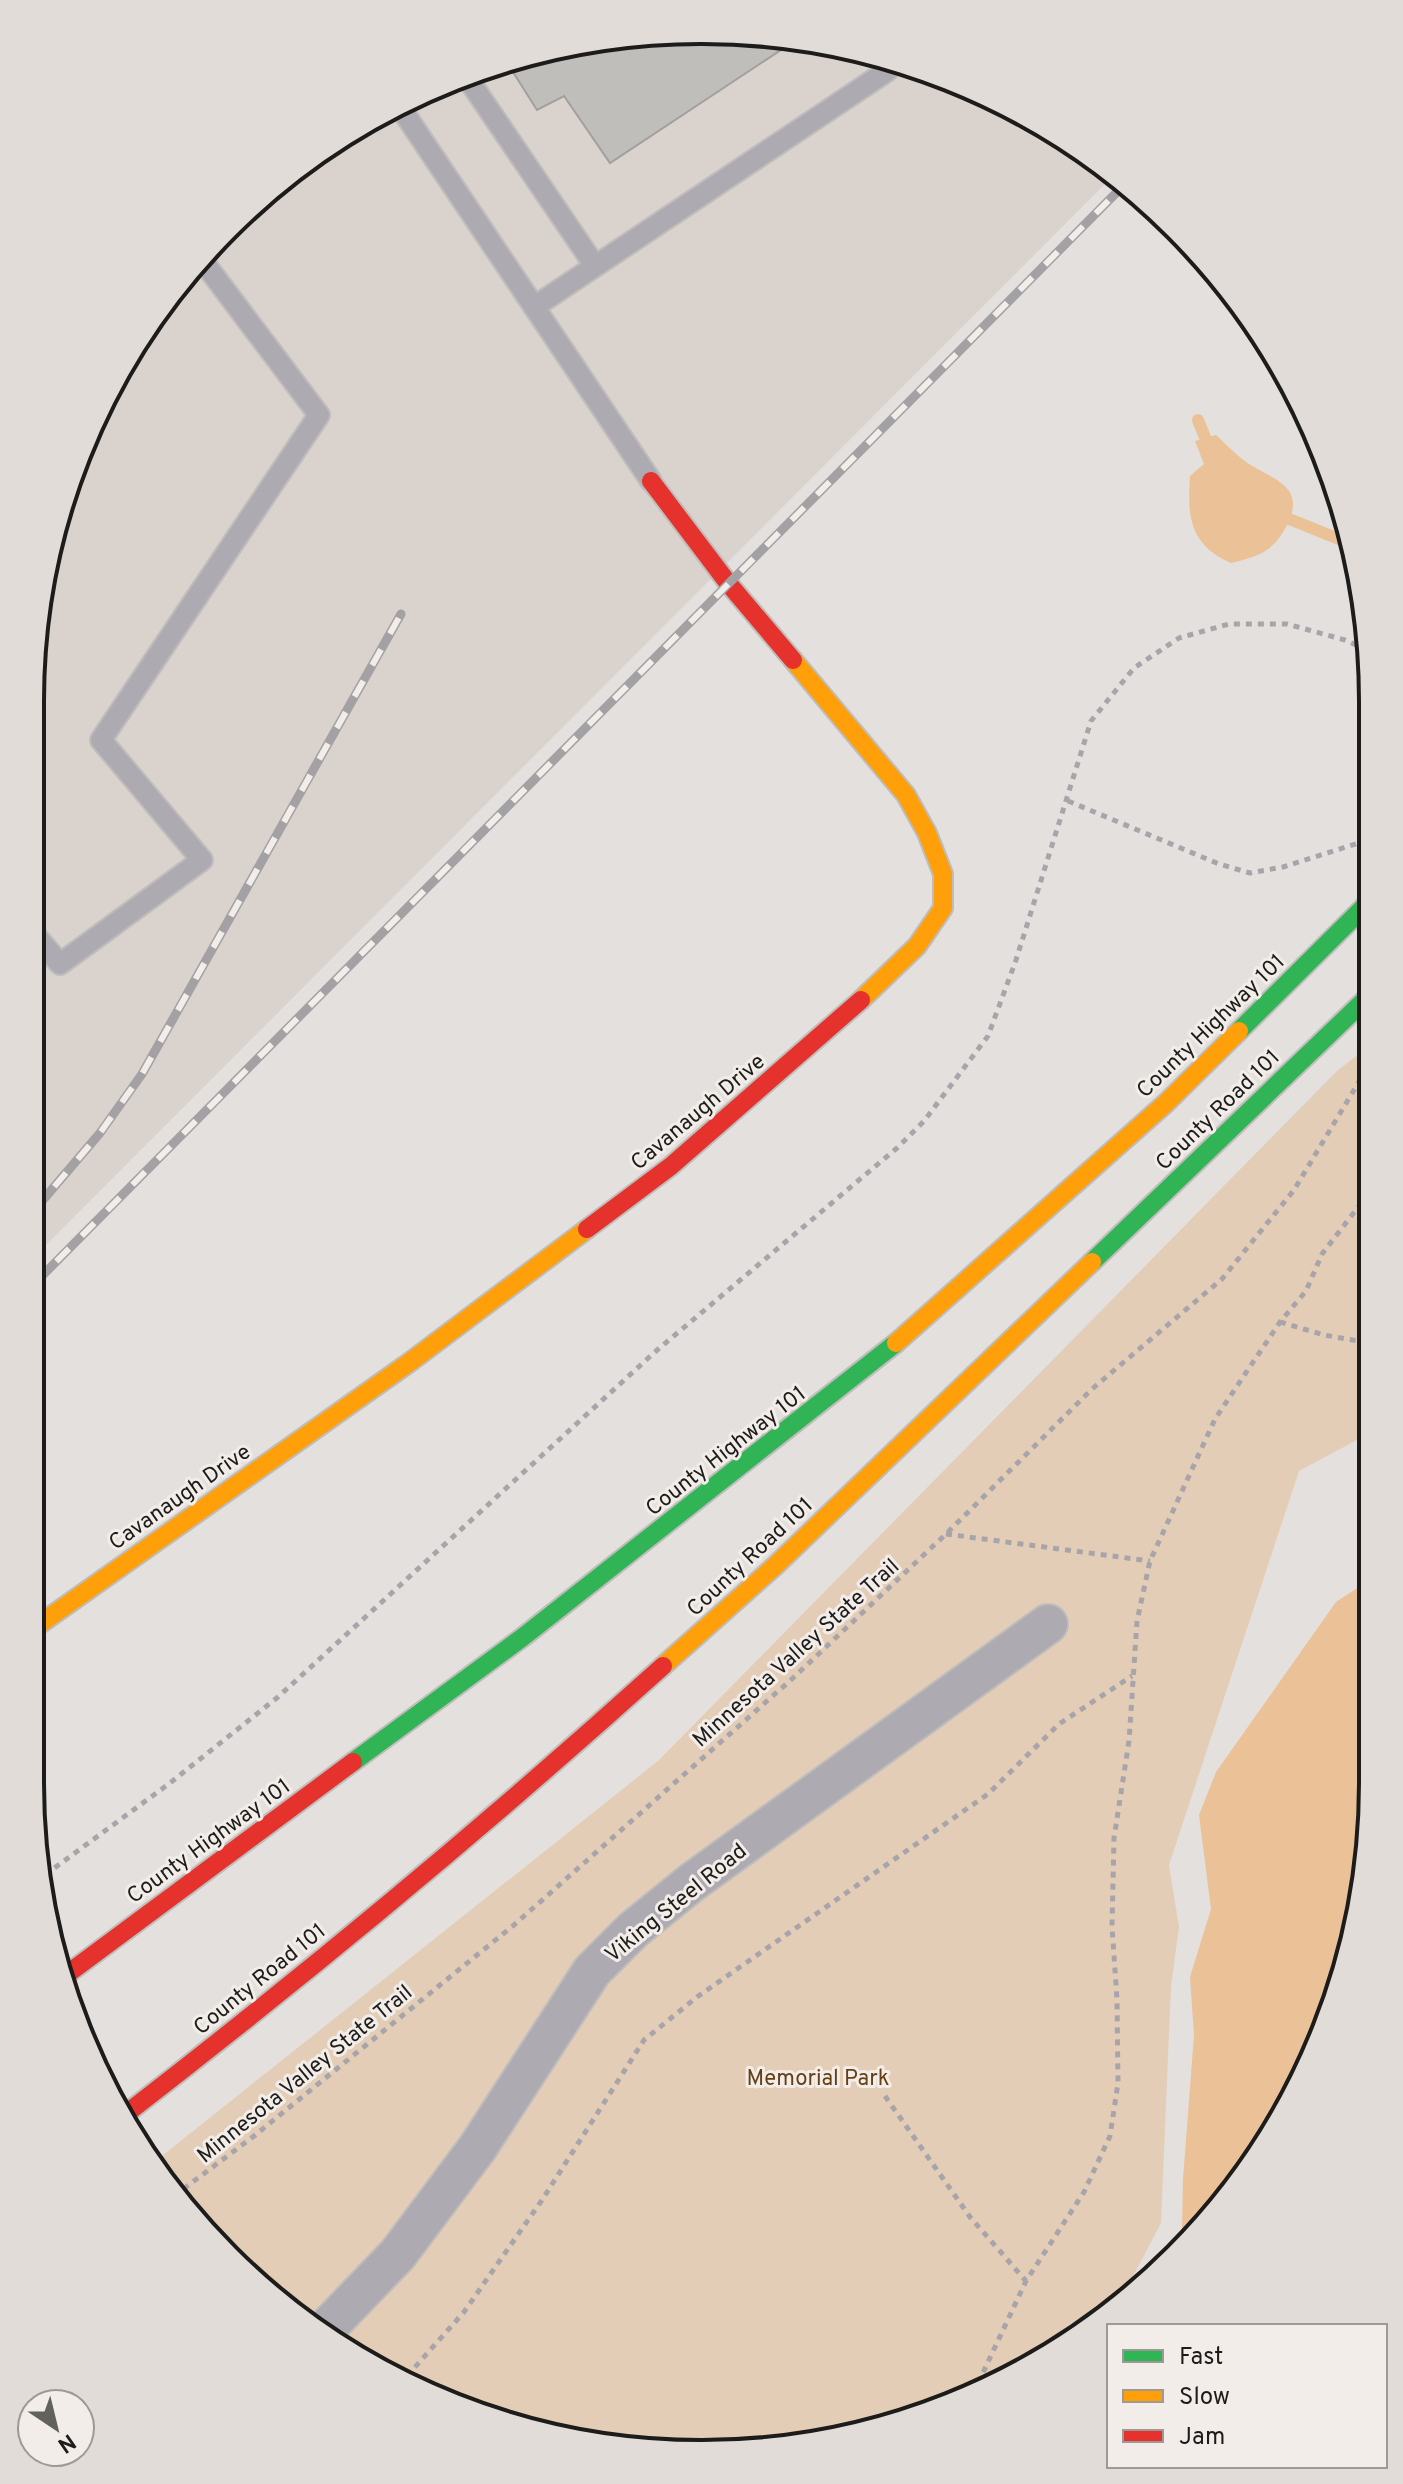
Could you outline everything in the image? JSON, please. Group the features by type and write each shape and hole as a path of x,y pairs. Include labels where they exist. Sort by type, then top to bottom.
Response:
{"main road":[{"name":"Cavanaugh Drive","path":"44,1621 410,1362 671,1166 832,1028 917,946 943,908 943,874 927,833 906,795 728,583 651,481"},
{"name":"County Highway 101","path":"72,1971 523,1637 861,1373 1166,1103 1359,912"},
{"name":"County Road 101","path":"131,2110 264,2007 458,1845 564,1755 776,1565 1359,1006"}],"street":[{"name":"Viking Steel Road","path":"330,2325 398,2254 478,2147 592,1971 633,1930 691,1883 1048,1624"}],"lane":[{"path":"534,307 887,71"},
{"path":"472,86 595,266"},
{"path":"405,115 651,481"},
{"path":"44,945 60,964 202,860 101,740 319,415 208,267"}],"path":[{"path":"50,1871 170,1783 278,1697 656,1351 897,1148 924,1121 988,1036 1068,801 1091,721 1134,668 1179,638 1229,624 1287,624 1356,645"},
{"path":"1068,801 1219,864 1250,873 1283,867 1359,843"},
{"name":"Minnesota Valley State Trail","path":"184,2188 254,2136 514,1925 793,1678 946,1534 1092,1389 1222,1279 1294,1190 1359,1082"},
{"path":"981,2377 1026,2281 1084,2192 1110,2136 1118,2083 1112,1926 1114,1838 1129,1741 1137,1621 1150,1561 1215,1419 1280,1322 1306,1291 1322,1254 1359,1206"},
{"path":"1280,1322 1359,1341"},
{"path":"946,1534 1150,1561"},
{"path":"411,2372 472,2300 542,2200 644,2040 697,1997 988,1794 1059,1724 1132,1676"},
{"path":"885,2096 970,2217 1026,2281"}],"shaded area":[{"path":"658,45 745,45 872,66 953,94 992,112 1067,155 1106,183 44,1247 44,702 45,658 57,573 66,531 94,450 132,373 180,301 237,237 268,207 336,155 373,132 450,94 531,66"},
{"path":"1216,435 1245,461 1286,487 1293,503 1286,527 1270,548 1231,563 1217,556 1199,538 1189,504 1190,476 1204,464 1195,441"},
{"path":"1359,1587 1358,1826 1337,1953 1309,2034 1271,2111 1223,2183 1181,2232 1194,2035 1190,1977 1211,1909 1199,1815 1216,1772 1336,1602"}],"green space":[{"name":"Memorial Park","path":"1359,1054 1359,1439 1299,1471 1169,1865 1179,1927 1171,1986 1161,2223 1131,2280 1067,2329 1030,2352 953,2390 913,2405 830,2427 745,2439 702,2440 658,2439 573,2427 531,2418 450,2390 373,2352 301,2304 268,2277 207,2216 161,2157 658,1761 1337,1071"}],"building":[{"path":"658,45 745,45 782,49 610,163 564,96 537,110 513,72 573,57"}],"waterway":[{"path":"1198,420 1210,450"},
{"path":"1277,514 1339,539"}],"railway":[{"path":"44,1274 1117,192"},
{"path":"44,1199 100,1133 142,1074 401,614"}],"traffic: fast":[{"path":"1239,1031 1359,912"},
{"path":"1092,1262 1359,1006"},
{"path":"353,1762 523,1637 896,1343"}],"traffic: slow":[{"path":"793,660 906,795 927,833 943,874 943,908 917,946 861,1000"},
{"path":"896,1343 1166,1103 1239,1031"},
{"path":"44,1621 410,1362 587,1229"},
{"path":"663,1666 776,1565 1092,1262"}],"traffic: jam":[{"path":"651,481 728,583 793,660"},
{"path":"587,1229 671,1166 861,1000"},
{"path":"131,2110 399,1895 663,1666"},
{"path":"72,1971 353,1762"}]}
